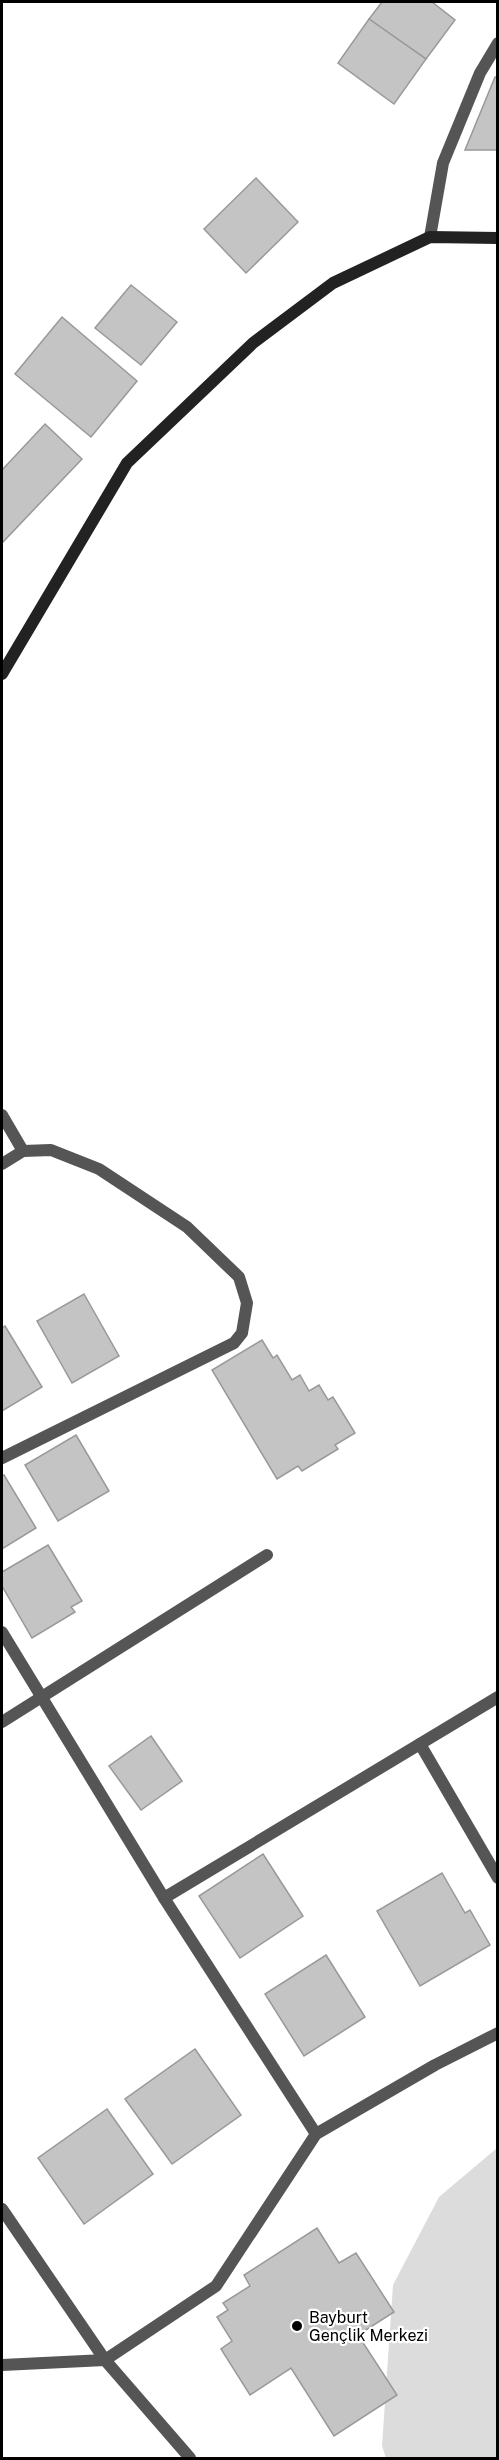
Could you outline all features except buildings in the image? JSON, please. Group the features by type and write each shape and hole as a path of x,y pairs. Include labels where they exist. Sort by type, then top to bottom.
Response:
{"street":[{"path":"430,237 443,163 480,73 498,43"},
{"path":"2,674 128,463 254,343 324,290 430,237 498,238"},
{"path":"2,1115 23,1151"},
{"path":"2,1164 23,1151 51,1150 99,1169 187,1227 239,1277 247,1303 242,1334 234,1343 2,1458"},
{"path":"2,1722 267,1555"},
{"path":"2,1632 164,1898 316,2134"},
{"path":"164,1898 498,1697"},
{"path":"420,1744 498,1878"},
{"path":"2,2366 105,2360 216,2286 316,2134 435,2065 498,2033"},
{"path":"2,2209 105,2360 190,2458"}],"shaded area":[{"path":"497,2148 497,2458 386,2458 382,2446 393,2285 439,2197"}],"place":[{"name":"Bayburt Gençlik Merkezi","path":"297,2326"}]}
